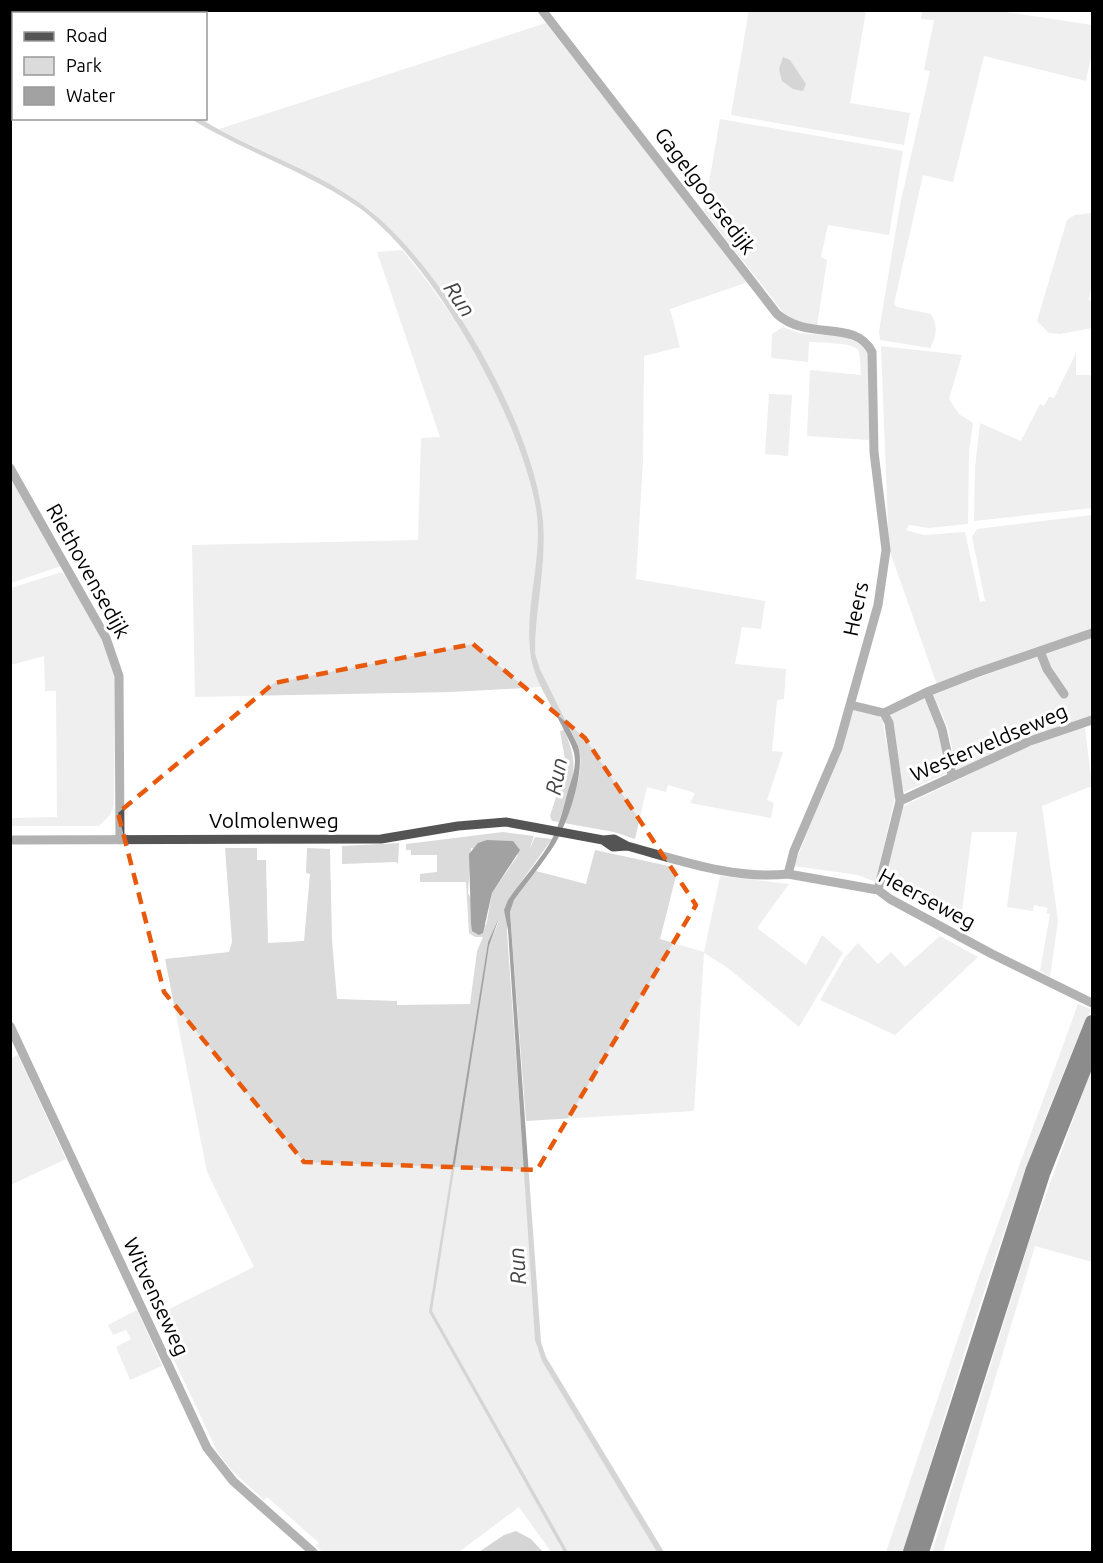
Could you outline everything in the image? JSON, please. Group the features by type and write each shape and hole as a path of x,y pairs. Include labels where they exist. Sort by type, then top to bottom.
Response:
{"highway":[{"path":"910,1552 1033,1169 1092,1022"},
{"path":"922,1552 1042,1174 1092,1050"}],"street":[{"name":"Gagelgoorsedijk","path":"542,10 777,314 795,327 854,334 871,344"},
{"name":"Heers","path":"788,874 794,851 838,748 878,605 886,550 874,452 874,360 871,344"},
{"name":"Riethovensedijk","path":"10,468 106,638 115,662 119,676 120,840"},
{"path":"851,705 884,713 927,692 1092,633"},
{"path":"1040,651 1047,669 1064,694"},
{"path":"927,692 942,729 952,775"},
{"path":"878,890 900,801 889,723 884,713"},
{"name":"Westerveldseweg","path":"900,801 952,775 1030,741 1092,720"},
{"name":"Volmolenweg","path":"10,840 381,839 489,822 535,826"},
{"name":"Heerseweg","path":"535,826 603,840 614,847 627,846 720,870 777,877 788,874 878,890 890,899 992,954 1092,1003"},
{"name":"Witvenseweg","path":"10,1026 207,1448 233,1481 313,1552"}],"highlighted area":[{"path":"473,644 585,738 696,905 537,1170 304,1162 164,992 118,813 274,683"}],"green space":[{"path":"749,10 866,11 850,103 910,113 904,145 731,115"},
{"path":"922,11 1000,11 1092,25 1092,52 1086,81 984,56 953,182 923,175 894,304 897,307 931,314 936,331 930,348 880,340 879,331 900,205 930,71 924,70 934,20 921,19"},
{"path":"546,23 748,282 670,309 680,347 644,356 643,461 636,579 765,601 761,629 742,627 735,664 786,669 784,699 777,700 772,751 783,752 767,800 774,803 771,818 690,803 695,793 668,785 666,792 647,787 635,839 614,832 564,823 577,785 580,756 578,746 540,669 535,653 544,538 543,521 536,482 522,439 502,394 478,348 450,304 420,263 390,229 360,203 343,192 219,129"},
{"path":"720,119 903,151 889,235 828,225 821,257 827,260 817,326 803,325 786,316 704,211"},
{"path":"1092,213 1092,282 1089,300 1092,301 1092,328 1060,334 1049,333 1037,321 1067,220 1075,215"},
{"path":"402,250 446,308 468,343 489,379 522,454 533,491 538,525 529,637 534,670 542,687 452,692 195,697 192,545 418,540 421,438 440,437 377,252"},
{"path":"783,327 799,333 859,338 868,350 869,440 807,436 810,370 861,375 859,353 855,347 835,343 809,342 808,362 771,358 772,334"},
{"path":"881,346 962,355 949,399 959,414 973,423 969,452 968,524 928,528 909,525 906,530 924,535 965,532 980,602 985,601 972,537 977,529 1092,515 1092,628 937,685 889,549"},
{"path":"1076,353 1076,375 1092,375 1092,508 974,521 975,468 980,423 1021,441 1040,404 1044,406 1049,397 1054,398"},
{"path":"769,394 792,395 788,456 765,454"},
{"path":"10,477 61,566 11,583 10,583"},
{"path":"62,572 105,643 115,677 114,805 110,815 99,826 11,826 11,818 57,817 56,691 45,691 44,656 11,665 11,588"},
{"path":"1092,637 1092,719 956,770 948,728 933,694"},
{"path":"924,697 941,733 947,773 904,792 891,716 894,709"},
{"path":"858,709 882,719 896,792 876,882 858,875 794,866 854,710"},
{"path":"1085,728 1092,786 1042,806 1058,921 1050,977 1040,971 1050,914 1046,913 1048,908 1034,905 1033,911 1007,907 1017,832 972,832 960,927 883,885 902,807 1015,752 1070,730"},
{"path":"564,730 572,755 573,776 559,822 552,821 550,816 566,765 560,731"},
{"path":"503,832 534,836 529,850 535,837 552,839 508,900 507,933 537,1348 657,1552 568,1552 535,1495 564,1552 551,1552 519,1507 459,1552 323,1552 315,1546 319,1543 267,1497 264,1500 233,1472 218,1453 166,1343 169,1341 166,1334 163,1335 155,1316 254,1267 207,1172 165,959 229,952 232,942 225,848 257,848 257,860 266,860 268,943 304,941 310,874 306,873 307,848 330,849 332,940 337,999 397,1001 397,1005 470,1004 477,951 483,937 475,937 469,933 466,882 420,882 420,874 437,872 437,855 411,855 411,850 406,850 406,844","holes":["471,848 518,855 492,893 486,926 468,893","500,918 489,946 470,1059 488,942"]},
{"path":"399,843 398,864 396,862 342,864 342,846"},
{"path":"595,850 678,868 660,939 704,952 720,876 789,884 757,928 806,965 822,935 843,953 799,1027 728,968 704,953 694,1111 526,1121 510,912 514,900 536,871 586,884"},
{"path":"940,936 978,957 895,1035 820,1000 845,957 858,943 878,964 891,952 905,967"},
{"path":"1078,1004 1091,1009 1036,1142 1012,1209 903,1552 886,1552 978,1279"},
{"path":"18,1055 66,1159 11,1185 10,1058"},
{"path":"1092,1067 1092,1262 1035,1246 943,1552 932,1552 1030,1239"},
{"path":"137,1310 162,1366 130,1380 116,1347 131,1339 126,1330 113,1335 108,1325"}],"water":[{"path":"783,57 790,60 806,84 803,91 793,89 782,81 779,69"},
{"path":"193,120 203,120 319,178 357,201 388,227 419,261 449,301 477,346 502,392 522,438 536,482 544,538 535,653 540,669 578,746 580,756 578,782 560,834 546,858 514,900 510,912 541,1342 546,1357 664,1552 657,1552 542,1361 535,1340 508,930 504,910 508,900 553,837 562,814 575,763 572,746 531,661 529,634 538,533 537,516 529,479 515,437 472,348 445,304 416,265 387,232 358,207 338,194"},
{"path":"487,840 513,841 520,850 492,893 483,933 479,935 472,931 471,923 469,854 478,843"},
{"path":"499,918 489,946 432,1311 568,1552 564,1552 429,1312 488,942"},
{"path":"516,1531 531,1539 543,1552 479,1552 504,1535"}],"water label":[{"name":"Run","path":"460,299"},
{"name":"Run","path":"556,776"},
{"name":"Run","path":"517,1266"}]}
